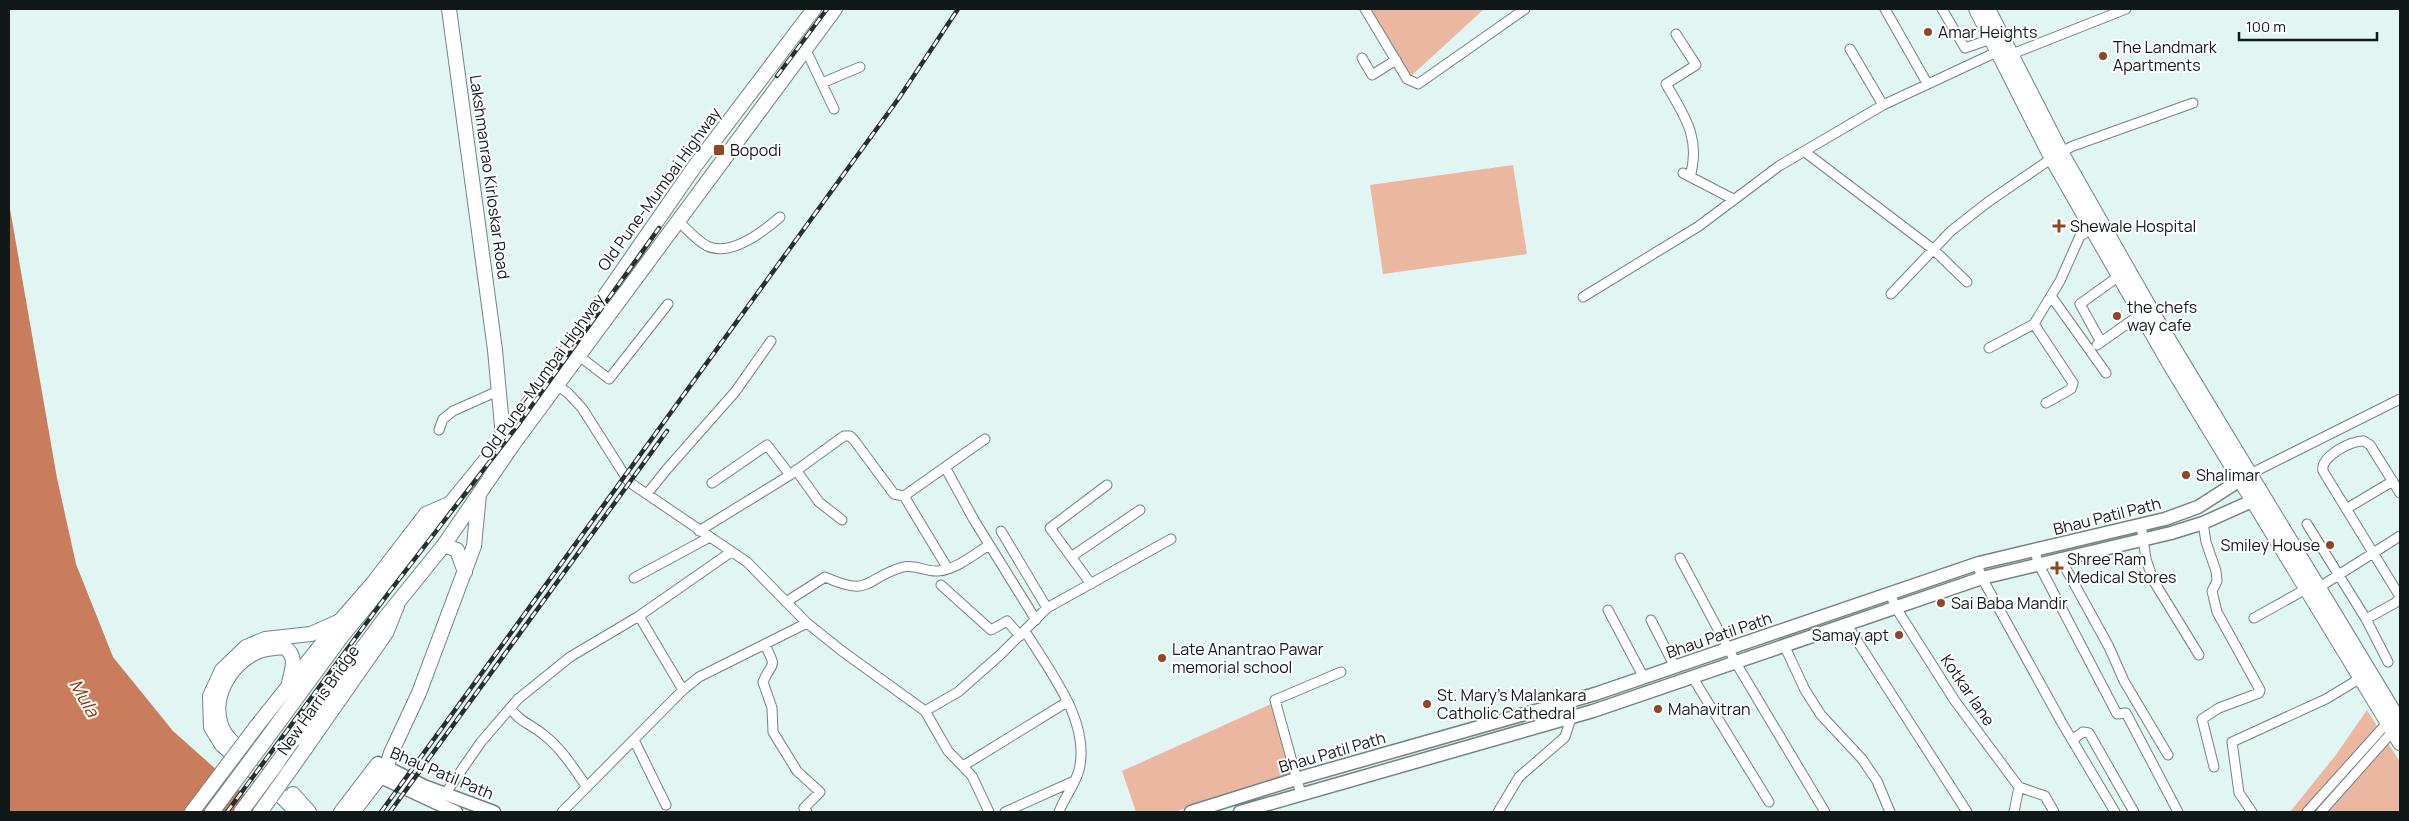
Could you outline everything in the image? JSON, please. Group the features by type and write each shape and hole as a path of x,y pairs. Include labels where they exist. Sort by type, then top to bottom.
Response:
{"main road":[{"name":"Lakshmanrao Kirloskar Road","path":"449,9 495,350 498,391 507,442"},
{"name":"Old Pune-Mumbai Highway","path":"552,382 689,174 814,9"},
{"name":"Old Pune–Mumbai Highway","path":"241,812 444,545 479,493 507,442 552,382 579,356 677,220 835,9"},
{"path":"1976,9 1991,39 2006,51"},
{"path":"1988,9 2006,51 2092,229 2141,314 2259,499 2395,730"},
{"path":"2057,155 2155,317 2245,477"},
{"name":"Old Pune–Mumbai Highway","path":"212,812 342,636 474,474 507,442"},
{"name":"Bhau Patil Path","path":"1191,812 1296,779 1644,678 1977,564 2141,525 2198,507 2245,477"},
{"path":"342,812 391,753 418,693 474,546 479,493"},
{"name":"Bhau Patil Path","path":"1240,812 1572,718 1785,647 1982,578 2203,523 2259,499"},
{"name":"New Harris Bridge","path":"192,812 289,684 373,583 426,514 449,504"},
{"path":"2077,540 2080,553"},
{"path":"444,545 457,550 465,572"},
{"name":"New Harris Bridge","path":"260,812 386,633 398,604"},
{"path":"297,812 271,786 222,745 211,727 210,696 222,670 246,647 266,639 311,634 340,621"},
{"path":"289,684 294,659 291,651 284,647 257,652 236,668 224,684 219,704 220,724 234,744 277,779 309,812"},
{"path":"353,812 378,770"},
{"name":"Bhau Patil Path","path":"378,770 494,812"},
{"name":"Bhau Patil Path","path":"378,770 456,812"}],"street":[{"path":"1365,9 1410,83 1422,83 1525,9"},
{"path":"1885,9 1927,83"},
{"path":"1942,9 1965,48 1991,39"},
{"path":"1583,297 1699,226 1779,166 1883,105 1927,83 2006,51 2126,9"},
{"path":"1676,34 1696,65 1666,84 1694,140 1695,161 1686,175 1733,199"},
{"path":"805,48 834,109"},
{"path":"1850,49 1883,105"},
{"path":"1362,58 1372,75 1396,60"},
{"path":"822,83 860,67"},
{"path":"1891,294 1951,231 1988,202 2057,155 2073,146 2193,103"},
{"path":"1804,152 1934,250 1967,282"},
{"path":"677,220 708,246 717,248 749,240 759,235 780,217"},
{"path":"1989,348 2034,324 2051,296 2080,236 2092,229"},
{"path":"2101,342 2080,304 2119,276"},
{"path":"2051,296 2106,373"},
{"path":"579,356 609,379 668,304"},
{"path":"2090,349 2141,314"},
{"path":"2034,324 2074,383 2071,389 2046,403"},
{"path":"647,494 735,392 771,341"},
{"path":"552,382 582,408 624,476 708,538 747,562 807,623 842,651 925,711 948,751 972,776 989,812"},
{"path":"439,430 443,419 454,410 498,391"},
{"path":"2245,477 2400,399"},
{"path":"700,531 793,473 847,435 854,440 894,494 904,496 985,440"},
{"path":"2366,619 2395,603 2399,597 2323,471 2322,464 2327,457 2356,441 2364,441 2370,445 2400,493"},
{"path":"712,483 767,445 819,502 842,520"},
{"path":"945,467 989,545 1036,620"},
{"path":"2346,509 2393,481"},
{"path":"1091,584 1050,528 1107,485"},
{"path":"904,496 948,569"},
{"path":"1071,557 1140,510"},
{"path":"2203,523 2206,542 2216,571 2217,581 2212,591 2217,612 2260,690 2259,693 2219,708 2202,719 2214,768"},
{"path":"2307,524 2366,619 2388,662"},
{"path":"2141,525 2146,559 2153,580 2199,655"},
{"path":"1001,531 1048,608"},
{"path":"2254,618 2338,575 2400,536"},
{"path":"634,578 708,538"},
{"path":"925,711 958,692 1048,608 1171,539"},
{"path":"786,602 825,577 844,586 864,587 890,572 906,566 938,571 948,569 989,545"},
{"path":"2035,550 2038,563 2117,714 2126,714 2178,812"},
{"path":"445,794 481,742 510,708 570,657 639,616 732,552"},
{"path":"1680,558 1728,649 1825,812"},
{"path":"2060,558 2109,647 2124,681 2168,755"},
{"path":"1977,564 1982,578 2072,740 2115,812"},
{"path":"941,585 991,630 1007,621 1022,634 1067,702 1079,732 1082,750 1078,772 1059,812"},
{"name":"Kotkar lane","path":"1890,593 1896,608 1955,701 2019,787"},
{"path":"1608,610 1644,678"},
{"path":"639,616 683,690"},
{"path":"1651,620 1675,667"},
{"path":"562,812 698,677 807,623"},
{"path":"1847,625 1966,812"},
{"path":"765,645 773,661 773,667 764,682 772,708 773,732 797,771 820,792 804,808 807,812"},
{"path":"1785,647 1805,690 1821,715 1848,743 1872,773 1890,812"},
{"path":"1301,794 1275,700 1341,672"},
{"path":"2252,812 2239,793 2232,742 2326,699 2364,676"},
{"path":"1693,678 1769,802"},
{"path":"963,766 1067,702"},
{"path":"1498,812 1519,777 1565,737 1572,718 1566,702"},
{"path":"510,708 516,717 543,734 558,748 587,788"},
{"path":"2307,812 2355,760 2395,730"},
{"path":"2322,812 2395,730"},
{"path":"2072,740 2083,732 2089,733 2134,812"},
{"path":"634,740 666,805"},
{"path":"1005,812 1074,780"},
{"path":"2014,812 2019,787 2045,796 2054,812"}],"shaded area":[{"path":"1365,9 1484,9 1409,78"},
{"path":"1513,165 1527,254 1383,274 1370,185"},
{"path":"1271,704 1291,775 1174,812 1136,812 1122,771"},
{"path":"2367,710 2400,762 2400,812 2290,812 2335,756"}],"water":[{"name":"Mula","path":"9,203 57,478 76,564 113,657 173,731 264,812 10,812 9,810"}],"railway":[{"path":"777,76 827,9"},
{"path":"381,812 899,98 958,9"},
{"path":"227,812 390,591 518,425 659,228"},
{"path":"390,812 667,431"}],"place":[{"name":"Amar Heights","path":"1928,32"},
{"name":"The Landmark Apartments","path":"2103,56"},
{"name":"Bopodi","path":"719,150"},
{"name":"Shewale Hospital","path":"2059,226"},
{"name":"the chefs way cafe","path":"2117,316"},
{"name":"Shalimar","path":"2186,475"},
{"name":"Smiley House","path":"2330,545"},
{"name":"Shree Ram Medical Stores","path":"2057,568"},
{"name":"Sai Baba Mandir","path":"1941,603"},
{"name":"Samay apt","path":"1899,635"},
{"name":"Late Anantrao Pawar memorial school","path":"1162,658"},
{"name":"St. Mary's Malankara Catholic Cathedral","path":"1427,704"},
{"name":"Mahavitran","path":"1658,709"}]}
